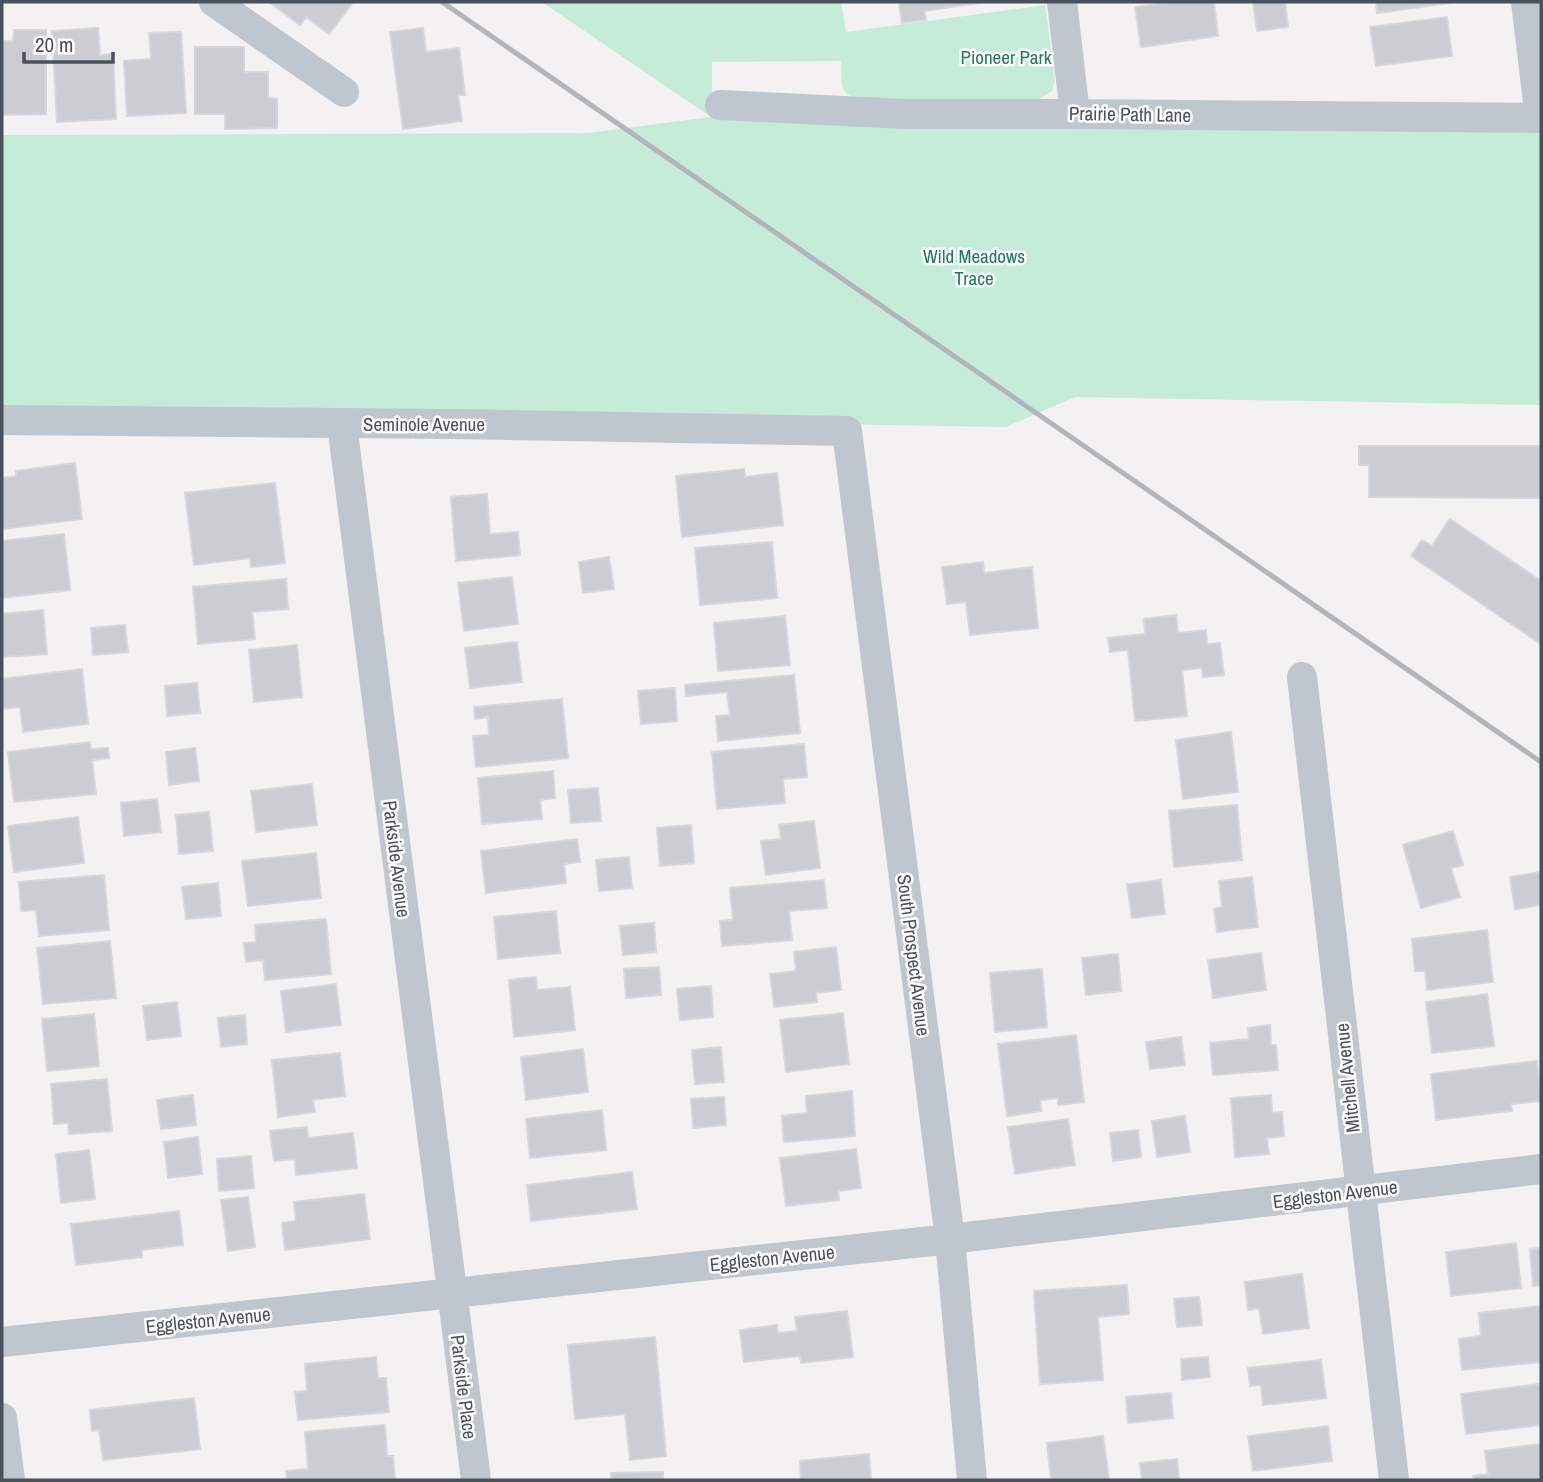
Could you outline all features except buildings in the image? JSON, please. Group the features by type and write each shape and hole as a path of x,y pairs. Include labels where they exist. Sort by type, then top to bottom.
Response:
{"street":[{"path":"214,2 344,92"},
{"path":"1062,2 1075,114"},
{"path":"1526,2 1541,118"},
{"name":"Prairie Path Lane","path":"720,106 905,114 1541,118"},
{"name":"Seminole Avenue","path":"2,420 847,431"},
{"name":"Parkside Avenue","path":"342,424 452,1294"},
{"name":"South Prospect Avenue","path":"847,431 950,1239 972,1480"},
{"name":"Mitchell Avenue","path":"1302,677 1394,1480"},
{"name":"Eggleston Avenue","path":"2,1342 950,1239 1541,1168"},
{"name":"Parkside Place","path":"452,1294 476,1480"},
{"path":"2,1418 10,1480"}],"green space":[{"name":"Wild Meadows Trace","path":"542,2 841,2 846,32 1045,5 1055,79 1052,91 1039,99 1028,102 862,101 844,90 841,61 712,62 712,117 1541,106 1541,405 1075,397 1006,427 2,411 2,135 588,133 711,117"}],"railway":[{"path":"442,2 1541,762"}],"park label":[{"name":"Pioneer Park","path":"1006,57"}]}
